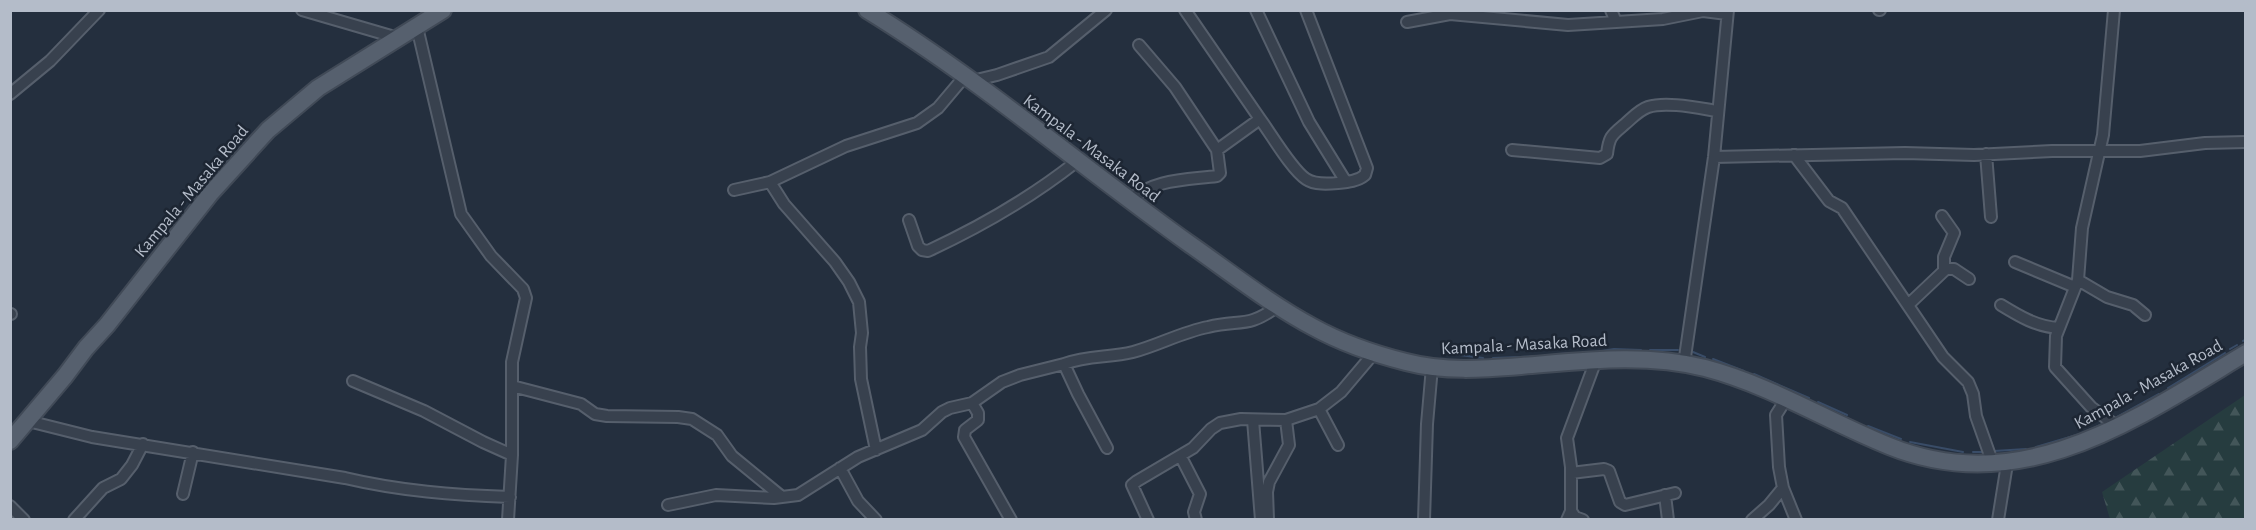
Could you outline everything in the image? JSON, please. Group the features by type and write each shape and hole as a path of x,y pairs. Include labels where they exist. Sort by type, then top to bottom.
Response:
{"main road":[{"name":"Kampala - Masaka Road","path":"17,429 210,194 268,130 318,88 443,10"},
{"name":"Kampala - Masaka Road","path":"867,10 969,79 1129,201 1278,306 1313,328 1374,353 1432,367 1488,368 1635,358 1684,364 1749,382 1892,448 1942,461 2000,464 2070,448 2118,426 2246,353"}],"street":[{"path":"10,94 50,61 99,10"},
{"path":"302,10 398,38"},
{"path":"734,190 770,182 846,146 917,123 938,108 969,79 997,75 1049,57 1106,10"},
{"path":"1185,10 1260,119 1304,178 1325,184 1362,178 1367,168 1306,10"},
{"path":"1256,10 1309,122 1346,182"},
{"path":"1611,10 1616,22"},
{"path":"2114,10 2103,135 2082,228 2076,284 2056,336 2055,367 2091,407 2118,426"},
{"path":"1407,22 1450,14 1538,16 1568,26 1663,20 1702,11 1727,12 1714,157 1684,364"},
{"path":"417,27 461,214 491,256 523,289 526,298 512,362 512,454 508,519"},
{"path":"1129,201 1140,191 1153,185 1217,176 1220,173 1217,150 1175,87 1139,45"},
{"path":"989,94 997,75"},
{"path":"1512,150 1600,158 1607,154 1608,141 1613,134 1647,107 1687,107 1718,111"},
{"path":"1217,150 1260,119"},
{"path":"1714,157 1936,152 1986,154 2140,151 2205,143 2246,142"},
{"path":"1986,154 1991,217"},
{"path":"1794,155 1828,201 1842,208 1943,357 1968,382 1973,394 1976,416 2000,464 1998,519"},
{"path":"909,220 918,246 928,251 970,232 1001,214 1076,162"},
{"path":"770,182 784,204 835,262 849,282 858,302 862,333 861,379 876,450"},
{"path":"1942,216 1954,232 1944,258 1944,271"},
{"path":"2015,262 2133,305 2145,315"},
{"path":"1909,304 1944,271 1954,269 1969,279"},
{"path":"2001,305 2025,319 2048,328 2059,328"},
{"path":"668,505 716,495 782,497 798,495 858,457 922,430 942,412 972,403 1002,382 1087,357 1119,355 1136,351 1210,326 1257,321 1278,306"},
{"path":"1148,519 1132,485 1193,448 1220,423 1240,419 1286,420 1319,409 1341,392 1374,353"},
{"path":"1583,519 1569,515 1571,473 1569,431 1596,360"},
{"path":"1064,364 1107,448"},
{"path":"1424,519 1432,367"},
{"path":"353,381 424,411 483,442 512,454"},
{"path":"512,386 581,404 595,414 678,417 692,420 717,435 732,456 782,497"},
{"path":"1785,399 1776,416 1775,426 1783,488 1796,519"},
{"path":"972,403 978,414 978,420 963,434 1011,519"},
{"path":"1319,409 1338,445"},
{"path":"1253,420 1261,519"},
{"path":"1268,519 1269,482 1289,445 1286,420"},
{"path":"17,429 68,432 434,494 510,497"},
{"path":"74,519 103,488 121,479 132,465 143,444"},
{"path":"183,494 193,452"},
{"path":"1180,457 1200,494 1194,513 1196,519"},
{"path":"840,468 858,501 876,519"},
{"path":"1571,473 1604,469 1609,471 1620,502 1625,504 1670,494 1668,519"},
{"path":"1752,519 1769,505 1783,488"},
{"path":"10,506 24,519"}],"green space":[{"path":"2245,395 2245,519 2110,519 2102,492"}],"waterway":[{"path":"2230,349 2237,345"},
{"path":"1596,352 1614,349 1641,350"},
{"path":"1650,350 1678,350"},
{"path":"1693,352 1705,357"},
{"path":"1559,354 1574,353"},
{"path":"2168,388 2225,353"},
{"path":"1452,354 1483,358"},
{"path":"1493,358 1544,356"},
{"path":"1713,359 1744,371"},
{"path":"1754,374 1809,398"},
{"path":"2117,417 2159,394"},
{"path":"1818,402 1847,415"},
{"path":"2036,447 2080,434 2105,423"},
{"path":"1868,426 1901,439"},
{"path":"1910,442 1963,452"},
{"path":"1994,451 2026,449"},
{"path":"1973,452 1982,452"}]}
